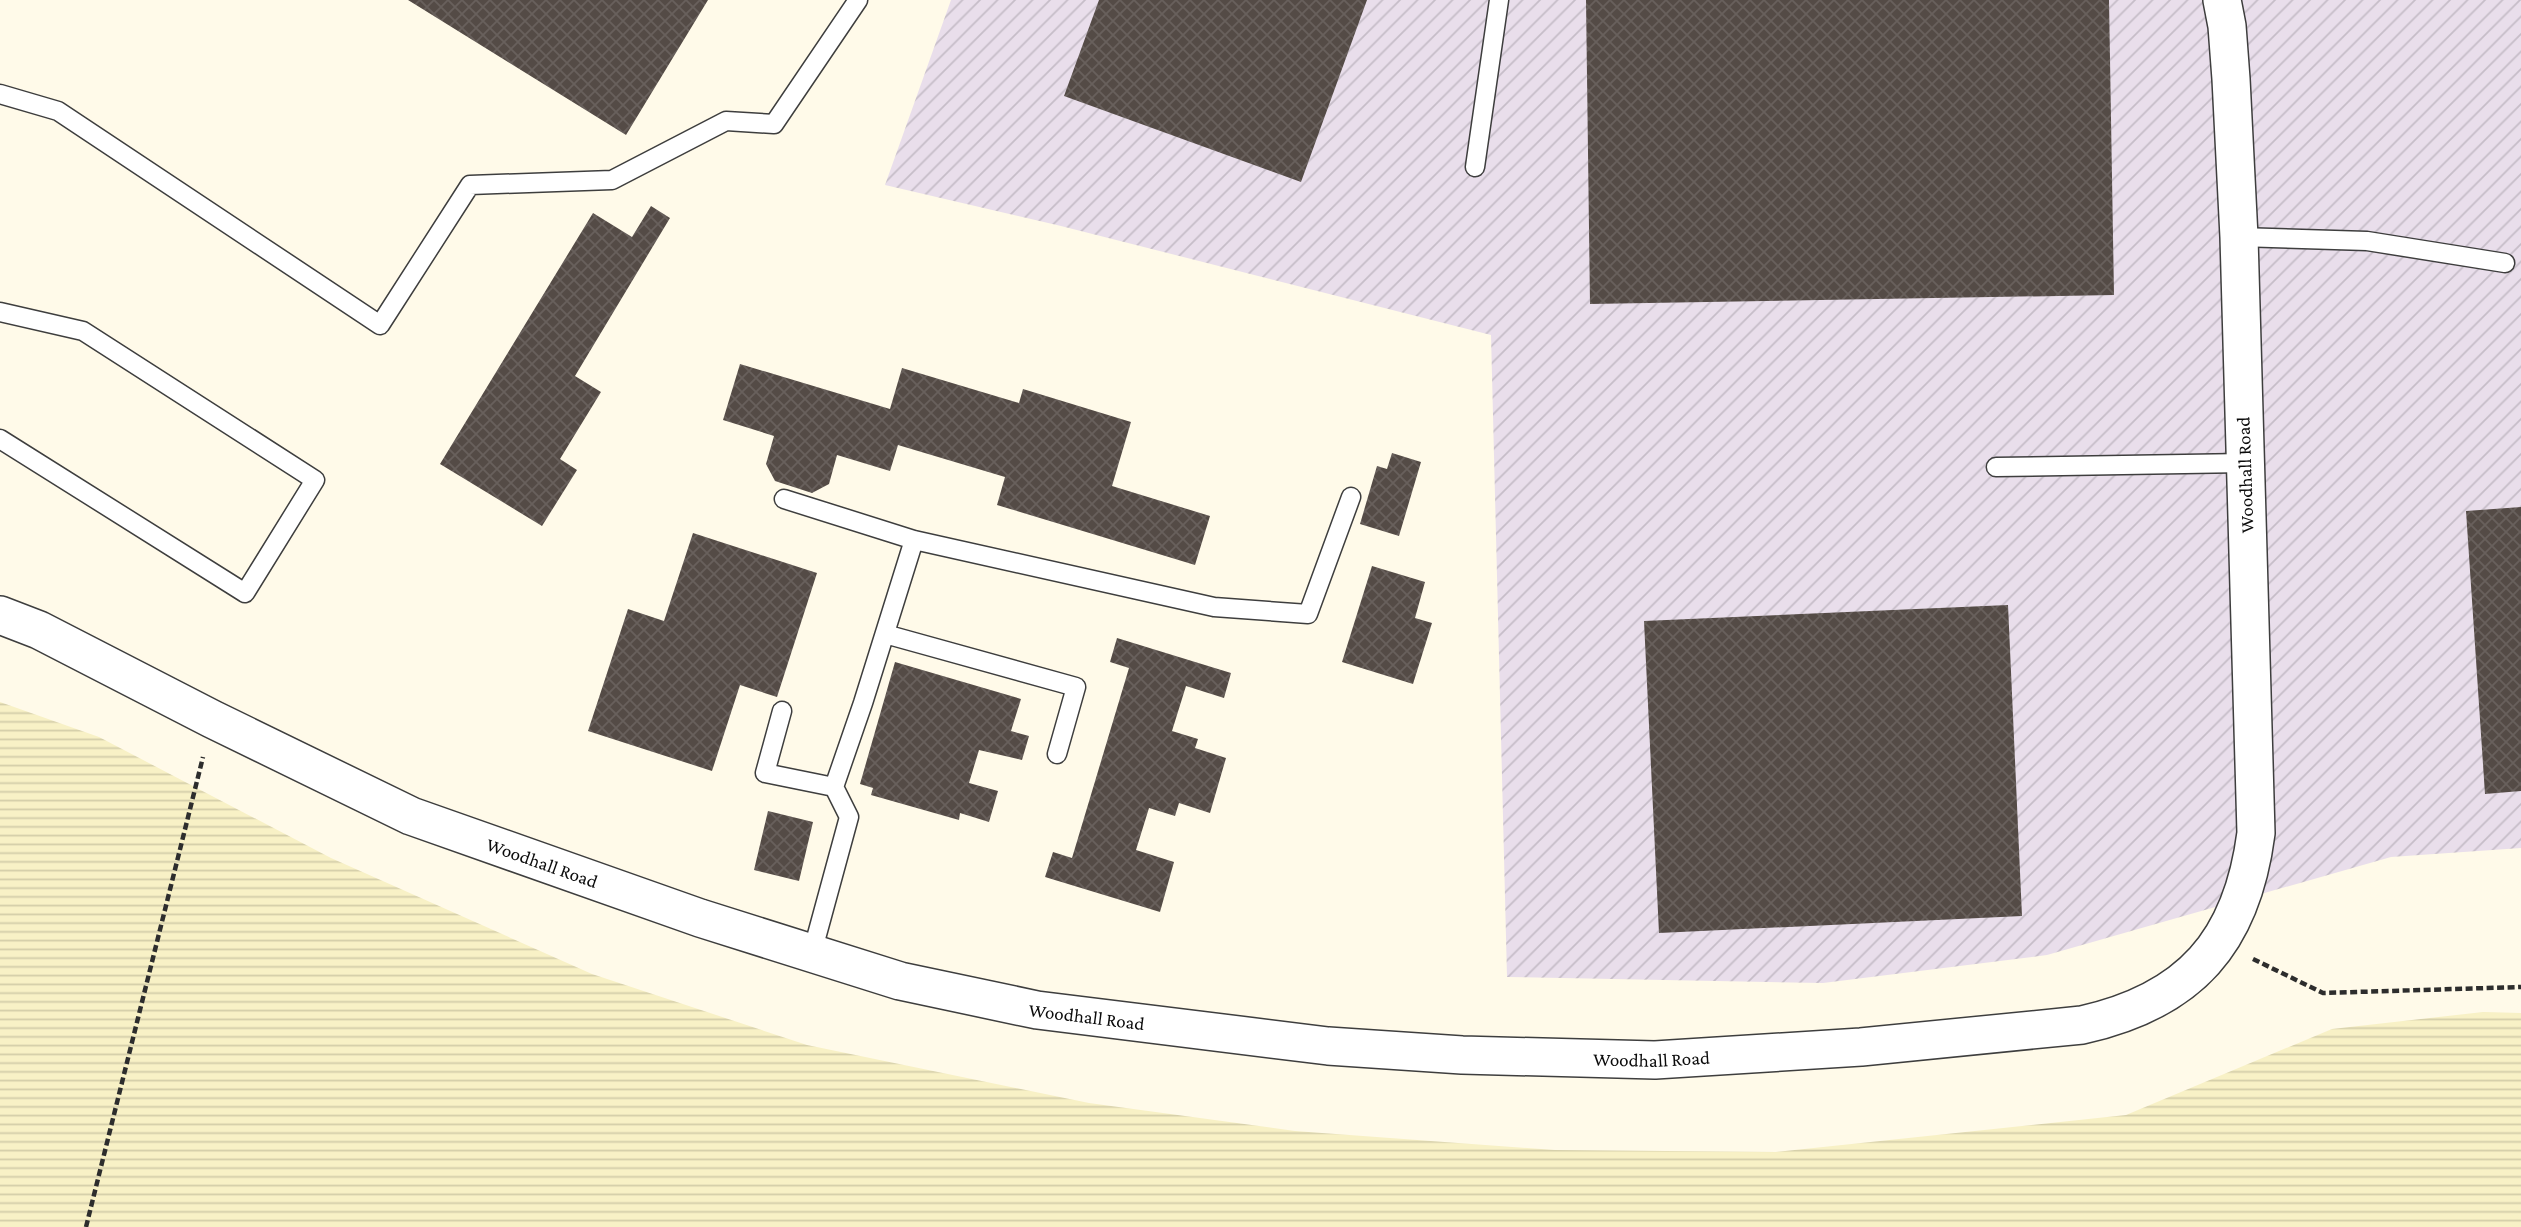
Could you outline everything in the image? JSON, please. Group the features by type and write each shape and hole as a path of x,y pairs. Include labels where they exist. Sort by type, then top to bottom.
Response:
{"street":[{"name":"Woodhall Road","path":"0,615 39,630 212,719 411,816 700,918 900,981 1037,1010 1328,1046 1462,1055 1655,1060 1861,1047 2082,1025 2114,1018 2145,1006 2172,989 2198,968 2219,943 2244,890 2252,862 2256,832 2239,237 2231,79 2222,0"}],"lane":[{"path":"0,94 58,111 380,325 470,185 612,180 726,121 774,124 858,0"},
{"path":"1475,167 1500,0"},
{"path":"2239,237 2367,241 2505,264"},
{"path":"0,312 83,331 315,480 245,593 0,439"},
{"path":"1996,467 2245,463"},
{"path":"785,499 914,540 1214,607 1308,614 1351,497"},
{"path":"812,953 849,817 834,788 914,540"},
{"path":"884,634 1076,687 1057,754"},
{"path":"782,711 765,773 834,788"}],"path":[{"path":"86,1227 212,719"},
{"path":"2219,943 2323,993 2521,987"}],"shaded area":[{"path":"951,0 2521,0 2521,848 2391,857 2047,955 1823,983 1507,977 1491,335 1061,226 885,185"},
{"path":"0,702 99,737 331,858 592,974 807,1045 1089,1103 1295,1131 1555,1150 1776,1152 2126,1115 2332,1029 2483,1012 2521,1013 2521,1227 0,1227"}],"building":[{"path":"408,0 708,0 626,135"},
{"path":"1099,0 1367,0 1301,182 1064,96"},
{"path":"1586,0 2109,0 2114,295 1590,304"},
{"path":"651,206 670,218 575,376 601,392 560,459 577,470 542,526 440,464 593,213 632,237"},
{"path":"740,364 890,409 902,368 1019,403 1023,389 1131,422 1112,486 1210,516 1195,565 997,505 1005,477 898,445 890,471 837,455 829,484 812,493 775,481 766,464 774,436 723,420"},
{"path":"1392,453 1421,462 1399,536 1360,524 1377,466 1387,469"},
{"path":"2521,507 2521,791 2485,794 2466,511"},
{"path":"693,533 817,573 777,697 740,685 712,771 588,731 628,609 664,621"},
{"path":"1372,566 1425,582 1415,618 1432,623 1413,684 1342,662"},
{"path":"2008,605 2022,916 1659,933 1644,621"},
{"path":"1117,638 1231,673 1224,698 1186,686 1172,731 1198,739 1195,748 1226,758 1210,813 1179,803 1175,816 1149,808 1136,850 1174,862 1160,912 1045,877 1053,852 1072,858 1129,668 1110,662"},
{"path":"895,662 1021,699 1011,731 1029,736 1022,760 979,750 969,783 998,791 989,822 960,813 959,820 871,795 873,788 860,784"},
{"path":"768,811 813,822 799,881 754,870"}]}
